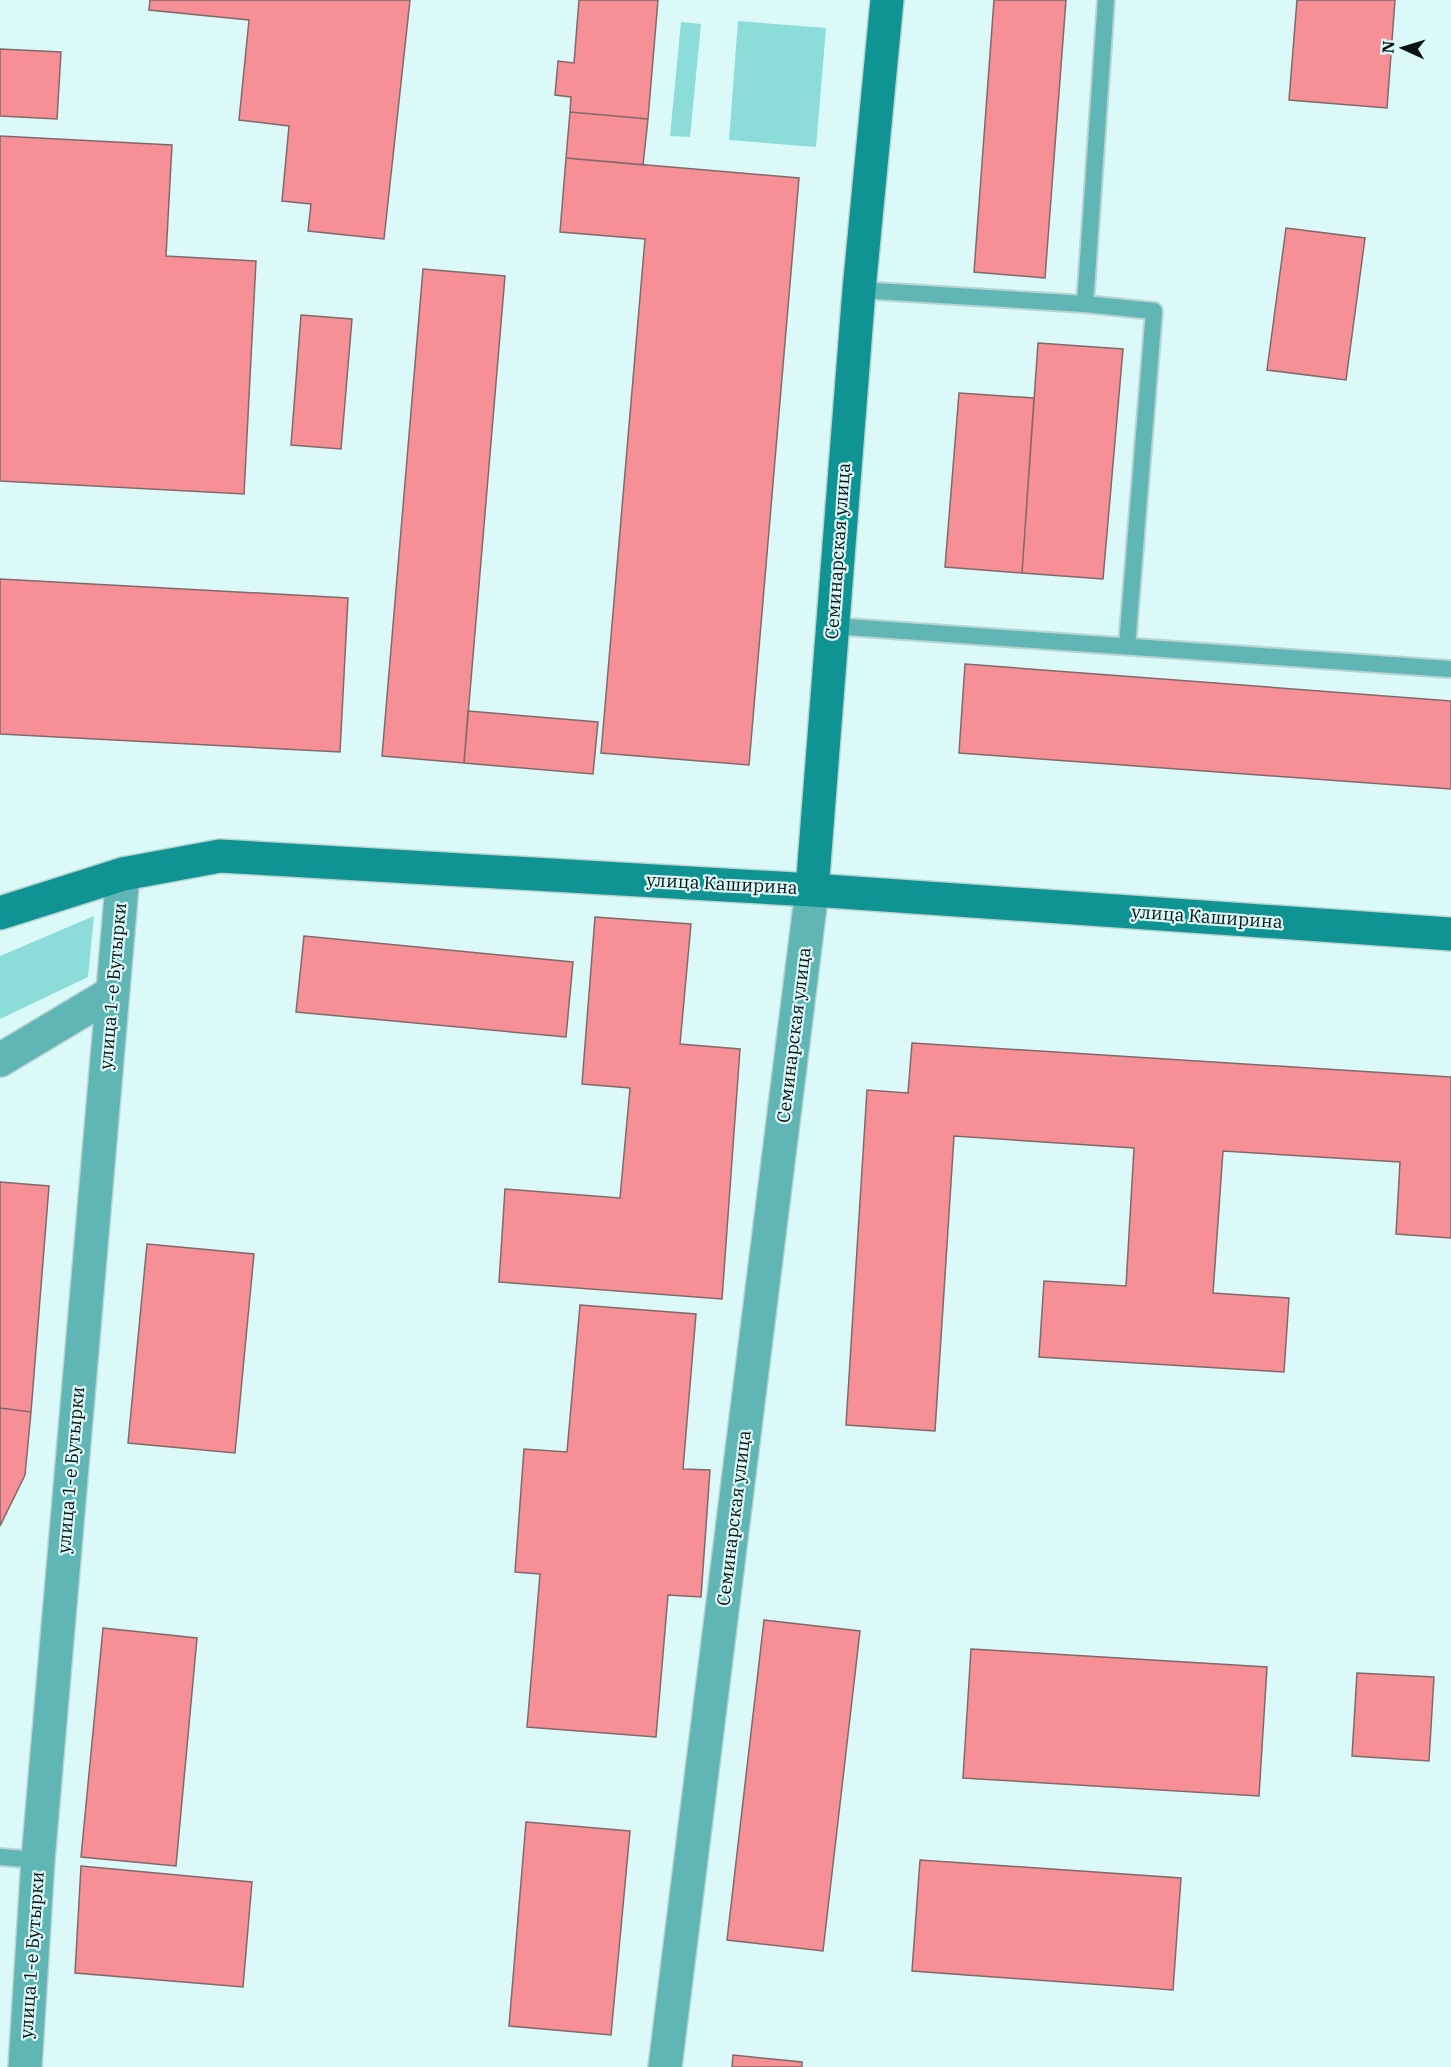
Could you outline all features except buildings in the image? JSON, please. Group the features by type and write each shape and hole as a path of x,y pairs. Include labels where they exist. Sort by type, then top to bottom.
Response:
{"main road":[{"name":"Семинарская улица","path":"812,890 859,290 887,0"},
{"name":"улица Каширина","path":"0,914 123,874 220,856 812,890 1451,934"}],"street":[{"name":"улица 1-е Бутырки","path":"25,2067 38,1860 123,874"},
{"name":"Семинарская улица","path":"665,2067 812,890"},
{"path":"0,1060 112,993"}],"lane":[{"path":"1085,304 1106,0"},
{"path":"859,290 1085,304 1154,311 1127,646"},
{"path":"833,626 1449,669"},
{"path":"0,1857 38,1860"}],"shaded area":[{"path":"738,21 826,28 816,147 729,140"},
{"path":"681,22 701,24 690,137 670,136"},
{"path":"94,916 88,977 0,1019 0,956"}]}
